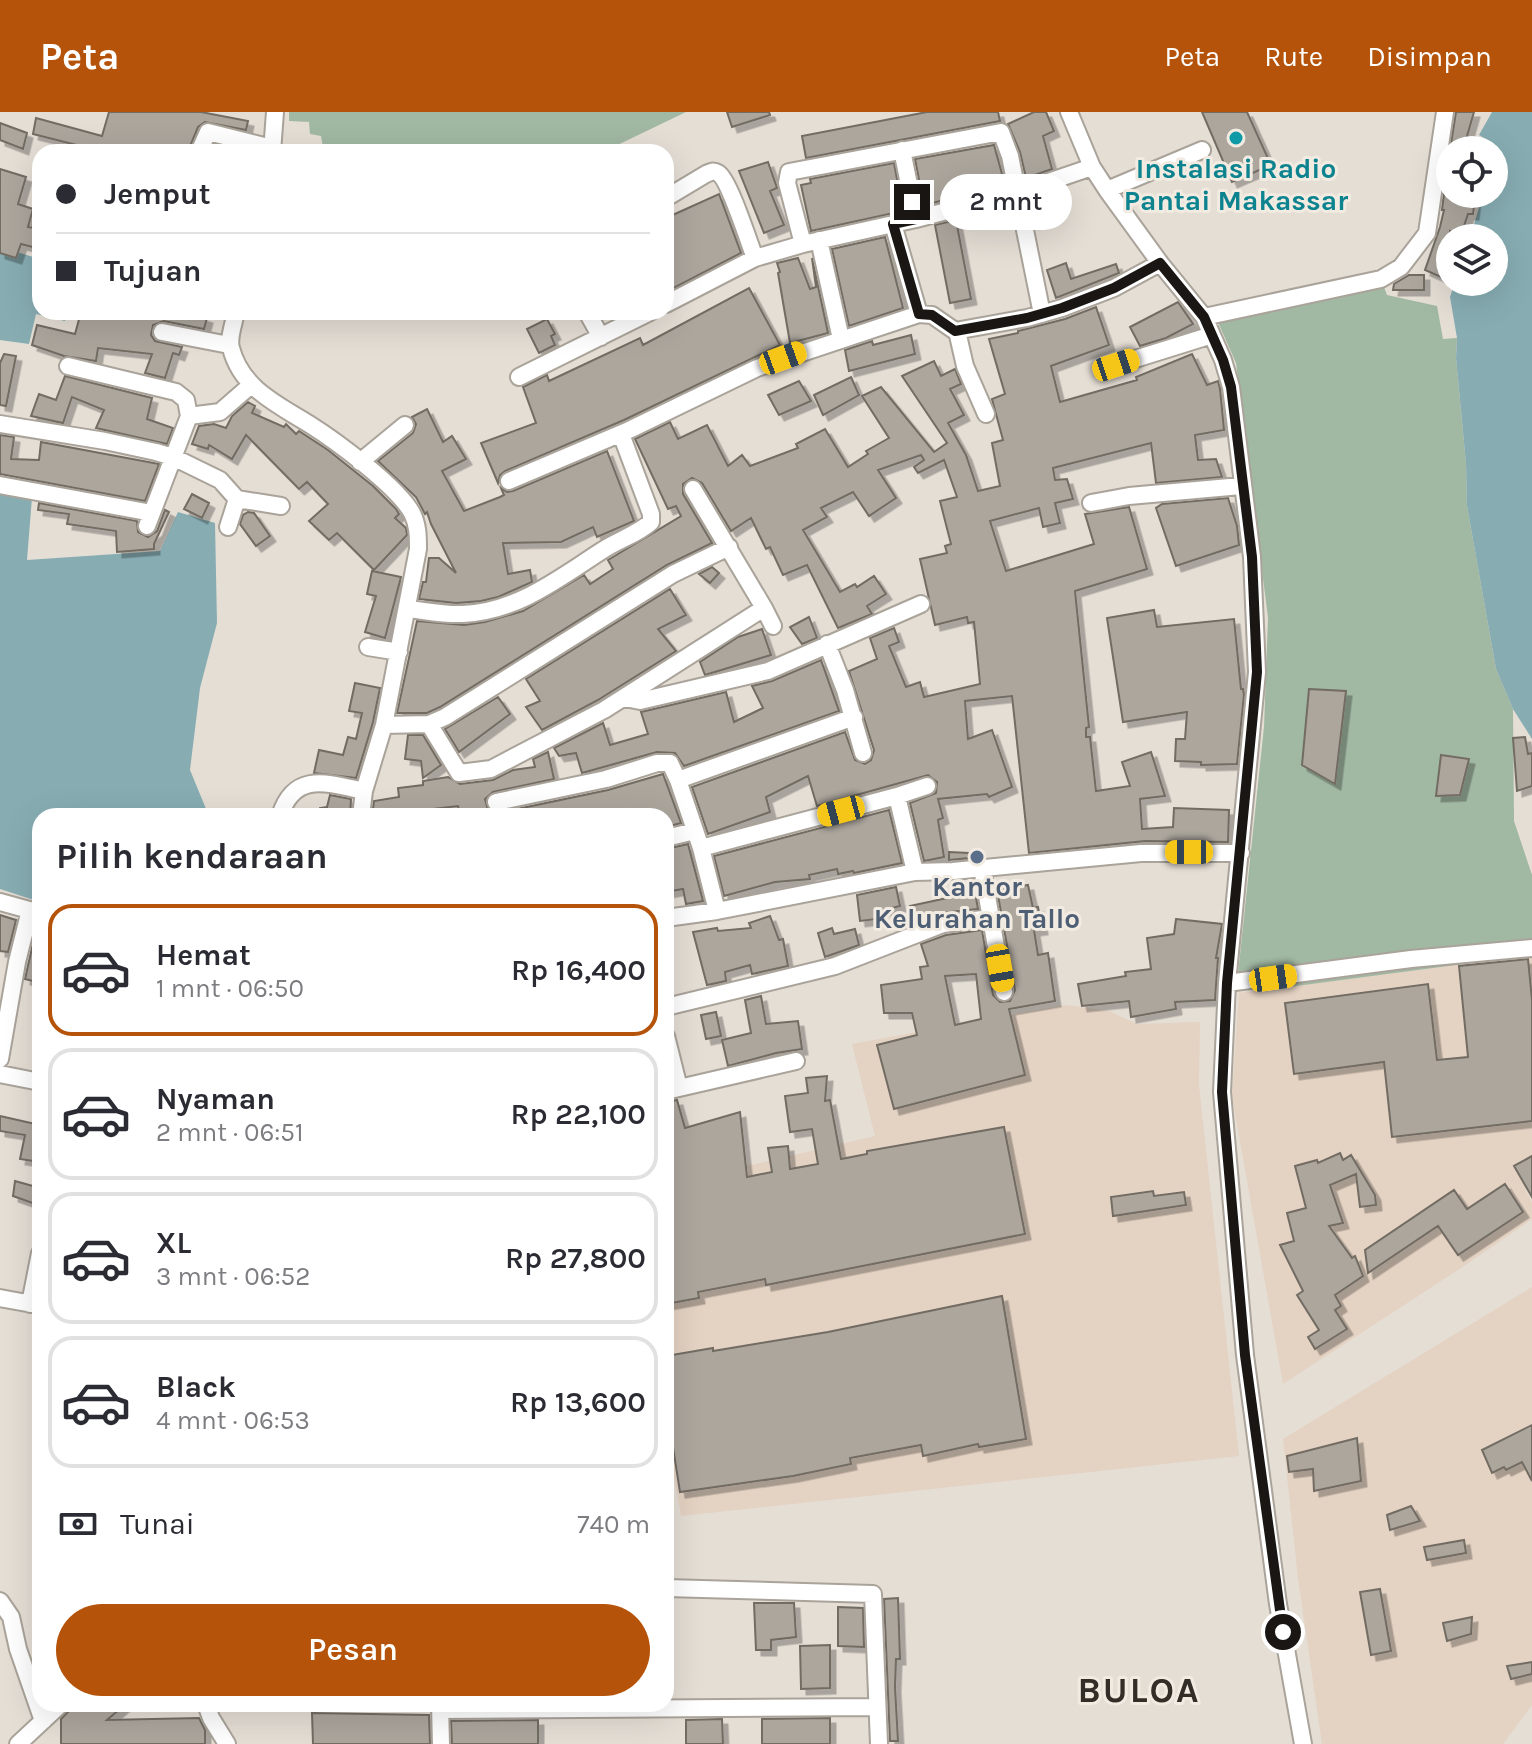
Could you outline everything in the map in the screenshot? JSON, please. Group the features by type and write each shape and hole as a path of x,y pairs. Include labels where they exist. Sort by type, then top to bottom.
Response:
{"street":[{"path":"272,144 275,112"},
{"path":"1069,112 1092,167 1107,190 1204,317 1231,387 1252,557 1257,672 1227,983 1222,1092 1245,1355 1278,1604 1303,1744"},
{"path":"1204,317 1381,279 1401,267 1427,233 1445,112"},
{"path":"203,144 208,132 251,144"},
{"path":"841,339 811,242 787,183 789,172 1001,132 1010,156 1042,314"},
{"path":"902,150 916,219"},
{"path":"1107,190 1202,150"},
{"path":"674,300 755,258 1016,193 1092,167"},
{"path":"674,193 713,171 719,174 728,188 755,258"},
{"path":"893,224 919,314"},
{"path":"509,481 621,434 757,368 841,339 919,314 932,315 957,331 1042,314 1114,288 1160,263"},
{"path":"234,320 229,345 251,385 272,403 310,425 360,462 392,490 415,520 418,549 408,609 384,725 362,808"},
{"path":"591,320 601,337"},
{"path":"519,377 634,320"},
{"path":"957,331 965,366 986,414"},
{"path":"162,332 229,345"},
{"path":"1116,365 1212,335"},
{"path":"0,485 150,520 189,416 186,400 176,392 68,366"},
{"path":"189,416 220,412 251,385"},
{"path":"0,424 105,441 173,457 220,480 237,499 281,506"},
{"path":"360,462 405,425"},
{"path":"408,609 460,615 503,606 528,597 651,522 651,514 621,434"},
{"path":"1091,503 1129,496 1241,486"},
{"path":"693,489 773,626"},
{"path":"228,527 237,499"},
{"path":"384,725 429,724 476,699 673,574 729,547"},
{"path":"625,698 640,701 756,674 921,604"},
{"path":"429,724 459,773 487,771 625,698 676,662 764,608"},
{"path":"827,644 854,717 863,753"},
{"path":"368,647 399,652"},
{"path":"678,780 854,717"},
{"path":"496,802 606,779 663,762 673,765 701,848 717,911"},
{"path":"284,808 292,792 305,785 335,785 364,791"},
{"path":"701,848 927,786"},
{"path":"897,796 915,872"},
{"path":"674,836 695,831"},
{"path":"674,917 915,872 1141,853 1241,853"},
{"path":"982,868 1004,992"},
{"path":"0,902 32,911"},
{"path":"674,1005 835,966 943,924 991,918"},
{"path":"0,1059 14,973 32,921"},
{"path":"1227,983 1411,959 1532,948"},
{"path":"674,1090 796,1061"},
{"path":"0,1074 32,1080"},
{"path":"0,1298 32,1303"},
{"path":"674,1588 872,1593 875,1598 879,1744"},
{"path":"0,1601 12,1619 18,1649 32,1689"},
{"path":"674,1707 877,1707"},
{"path":"40,1712 43,1721"},
{"path":"18,1744 53,1712"},
{"path":"209,1712 227,1744"},
{"path":"440,1712 441,1744"}],"shaded area":[{"path":"1532,955 1532,1181 1524,1186 1532,1203 1532,1219 1283,1384 1232,1096 1239,993"},
{"path":"1066,1005 1109,1011 1137,1024 1200,1022 1199,1085 1239,1456 681,1516 674,1477 674,1183 875,1136 852,1044"},
{"path":"1532,1287 1532,1705 1503,1744 1322,1744 1298,1578 1283,1439"}],"green space":[{"path":"289,112 686,112 620,144 322,144 321,136 310,134 309,122 289,121"},
{"path":"1384,287 1387,295 1437,306 1443,339 1457,338 1467,506 1496,669 1513,709 1514,821 1532,875 1532,955 1281,988 1243,987 1238,974 1264,727 1268,618 1236,363 1217,320"}],"water":[{"path":"1492,112 1532,112 1532,739 1513,709 1496,669 1467,506 1457,338 1450,297 1508,296 1508,224 1474,224 1479,208 1508,208 1508,136 1479,135"},
{"path":"0,247 32,257 32,320 35,320 29,344 0,340"},
{"path":"0,478 33,485 27,560 160,551 178,512 215,523 217,623 200,688 190,770 206,808 32,808 32,899 0,889"}],"building":[{"path":"109,112 201,112 248,121 246,130 205,122 198,127 191,144 72,144 33,134 36,118 102,136"},
{"path":"727,112 769,112 770,115 732,127"},
{"path":"927,112 998,112 1000,121 806,158 802,136"},
{"path":"1034,112 1046,112 1054,131 1043,136 1052,169 1026,178 1020,152 1008,124"},
{"name":"Instalasi Radio Pantai Makassar","path":"1202,112 1247,112 1271,165 1232,182"},
{"path":"1456,112 1474,112 1467,136 1452,136"},
{"path":"0,123 27,133 23,149 0,140"},
{"path":"994,145 1005,185 924,205 915,159"},
{"path":"768,162 777,188 770,191 784,225 764,233 739,171"},
{"path":"894,163 903,211 811,231 801,185 811,183 810,179"},
{"path":"0,169 26,177 18,204 32,209 28,227 32,228 32,247 21,244 16,258 0,253"},
{"path":"719,194 741,253 674,288 674,214"},
{"path":"1474,208 1465,224 1441,224 1442,210"},
{"path":"956,220 971,299 950,303 935,225"},
{"path":"885,237 903,308 849,326 832,249"},
{"path":"1436,238 1436,275 1425,270"},
{"path":"798,258 810,289 816,287 812,258 828,333 790,343 777,263"},
{"path":"1066,263 1071,279 1116,264 1119,273 1056,298 1047,270"},
{"path":"1409,275 1424,275 1424,290 1393,290 1394,284"},
{"path":"749,288 780,345 624,420 505,471 498,483 481,443 536,423 523,387 547,375 549,381 640,338 643,345"},
{"path":"1178,302 1193,324 1166,338 1140,346 1130,327"},
{"path":"1096,307 1109,345 1051,366 1060,402 1137,380 1136,377 1192,354 1207,385 1218,381 1224,430 1195,435 1198,460 1216,459 1222,477 1156,483 1151,443 1053,468 1055,480 1067,479 1073,499 1055,503 1060,523 1043,527 1039,508 990,521 1006,571 1094,544 1085,514 1129,507 1147,569 1075,591 1089,727 1086,728 1086,737 1090,737 1096,791 1130,786 1122,762 1151,752 1165,796 1140,799 1142,829 1173,827 1174,808 1229,810 1228,842 1145,841 1029,853 1012,696 965,701 968,739 992,730 1012,787 989,797 987,794 938,799 943,818 938,820 944,857 924,861 910,803 936,793 937,782 928,775 817,806 808,776 766,797 770,812 708,834 692,787 845,732 855,760 865,764 871,760 874,750 849,671 877,659 870,638 894,628 899,642 889,646 906,687 920,682 924,697 980,684 974,622 968,623 967,617 935,625 920,559 947,553 945,546 951,544 940,501 957,497 944,460 918,473 914,467 924,460 921,455 878,470 896,498 869,516 853,492 821,508 827,517 803,530 840,592 855,584 857,587 874,576 886,594 867,606 872,614 838,628 807,565 783,575 751,518 731,531 702,483 692,478 683,484 683,494 712,543 667,565 440,707 427,713 397,713 417,621 464,625 523,611 584,575 590,584 613,569 608,560 681,516 676,506 668,509 635,439 670,422 678,439 707,425 728,466 742,455 750,466 798,448 796,444 825,429 848,467 868,454 866,451 889,438 862,396 881,387 934,452 947,443 902,376 934,361 941,376 955,369 961,384 950,389 964,415 948,423 966,455 978,491 1000,486 992,443 1003,440 992,399 1005,394 989,339 1065,319"},
{"path":"79,320 206,320 204,329 164,321 153,325 151,335 155,341 182,347 179,355 173,353 165,378 145,373 152,354 98,348 96,361 64,356 32,345 37,325 75,334"},
{"path":"548,320 555,334 551,336 555,345 539,353 527,329"},
{"path":"911,335 915,354 849,371 845,350 872,341 873,345"},
{"path":"4,354 16,356 6,406 0,405 0,363"},
{"path":"65,376 152,398 147,419 173,428 167,444 96,428 104,410 72,397 63,423 31,416 39,394 56,400"},
{"path":"851,377 859,395 823,415 814,395"},
{"path":"799,381 811,401 779,415 768,395"},
{"path":"248,402 255,406 252,413 284,427 286,424 296,434 299,431 328,450 396,509 399,514 395,518 406,528 407,535 374,570 337,533 329,540 309,521 328,504 307,482 299,489 246,435 232,459 209,445 208,449 192,444 199,426 214,424 226,428 232,416"},
{"path":"427,409 443,442 452,436 466,459 442,471 464,511 504,495 501,488 507,492 513,491 607,451 634,521 597,537 593,527 561,542 503,543 508,574 530,570 532,582 498,597 456,603 419,599 423,582 426,582 429,558 439,558 456,573 427,512 425,514 416,497 378,461 413,433 416,424 412,417"},
{"path":"0,435 14,437 11,459 39,460 41,442 159,464 145,501 0,474"},
{"path":"192,494 209,503 202,518 184,509"},
{"path":"1228,498 1239,545 1176,566 1156,508 1162,504"},
{"path":"39,503 137,521 138,532 148,537 157,531 165,510 169,512 154,549 117,552 116,531 67,524 69,514 38,510"},
{"path":"254,513 270,536 256,546 240,524 243,515"},
{"path":"712,567 719,573 710,583 699,574"},
{"path":"372,571 401,577 385,638 365,632 376,596 367,594"},
{"path":"670,589 686,615 658,629 676,651 598,700 542,730 526,707 540,701 526,679"},
{"path":"1154,610 1157,627 1234,619 1244,695 1237,764 1201,765 1201,762 1175,761 1176,739 1185,739 1187,712 1123,722 1107,618"},
{"path":"809,617 817,638 802,644 790,627"},
{"path":"762,629 771,655 705,675 700,662 738,637"},
{"path":"821,660 839,711 684,766 675,753 657,752 582,773 576,753 559,756 554,748 603,723 610,745 648,734 641,712 726,692 734,722 763,708 752,686"},
{"path":"355,683 380,688 356,778 314,773 319,750 343,755 348,737 356,739 362,713 349,711"},
{"path":"1309,689 1346,691 1335,784 1302,765"},
{"path":"498,697 510,714 459,752 445,729"},
{"path":"408,735 423,735 441,765 423,778 421,761 405,759"},
{"path":"1525,737 1528,754 1532,753 1532,786 1517,791 1513,738"},
{"path":"548,752 554,779 493,792 485,799 487,808 373,808 374,801 399,797 398,788 423,785 423,781 448,777 460,784 493,780 513,770 535,767 533,759"},
{"path":"1441,755 1469,759 1460,795 1436,796"},
{"path":"663,774 681,823 674,825 674,808 522,808 608,790"},
{"path":"330,795 351,799 350,808 320,808 327,807"},
{"path":"889,810 902,863 854,873 838,874 837,869 809,875 810,879 775,882 724,896 714,856"},
{"path":"688,844 703,901 686,904 683,889 674,891 674,847"},
{"path":"949,852 969,853 969,858 949,860"},
{"path":"1028,885 1033,908 1038,907 1042,929 1034,930 1038,955 1048,953 1055,1001 1009,1009 1025,1075 894,1109 877,1045 917,1035 912,1013 884,1013 881,985 922,979 920,967 928,966 921,944 946,935 982,930 993,995 1000,1002 1010,1001 1015,990 997,890","holes":["976,974 981,1019 955,1025 945,976"]},
{"path":"896,887 900,906 876,912 877,919 860,921 857,895"},
{"path":"975,892 978,909 941,913 915,923 910,906"},
{"path":"0,915 16,920 8,952 0,951"},
{"path":"770,916 779,940 783,939 788,966 752,974 750,965 725,972 726,981 707,985 693,932 751,928 749,923"},
{"path":"1176,919 1222,924 1216,958 1215,1000 1175,1002 1176,1009 1131,1017 1129,1001 1082,1006 1078,984 1151,969 1147,938 1174,934"},
{"path":"832,928 834,934 855,929 859,945 825,957 818,933"},
{"path":"32,948 32,981 25,979"},
{"path":"1528,959 1532,1000 1532,1121 1392,1137 1384,1062 1294,1074 1285,1003 1428,984 1437,1060 1468,1057 1459,966"},
{"path":"761,996 766,1024 798,1021 802,1049 728,1066 722,1040 751,1033 745,1000"},
{"path":"716,1012 721,1036 706,1039 701,1015"},
{"path":"827,1076 825,1101 830,1100 841,1159 867,1154 867,1151 1004,1127 1025,1234 766,1285 765,1279 698,1292 699,1298 674,1303 674,1101 677,1100 685,1128 740,1112 747,1177 772,1172 768,1148 788,1146 790,1169 818,1164 812,1129 790,1132 785,1096 808,1093 806,1078"},
{"path":"0,1116 32,1123 32,1161 20,1159 25,1135 0,1131"},
{"path":"1340,1153 1343,1160 1351,1155 1375,1195 1376,1205 1360,1207 1356,1174 1330,1185 1343,1223 1329,1226 1352,1258 1355,1256 1363,1276 1335,1295 1341,1306 1335,1310 1347,1329 1315,1349 1308,1337 1319,1330 1297,1295 1303,1291 1280,1245 1294,1241 1287,1213 1306,1208 1295,1166 1317,1160 1318,1163"},
{"path":"1532,1156 1532,1197 1514,1166"},
{"path":"15,1181 32,1186 32,1203 13,1196"},
{"path":"1505,1184 1523,1212 1458,1255 1438,1226 1368,1273 1365,1250 1454,1190 1467,1209"},
{"path":"1153,1191 1154,1196 1184,1192 1186,1205 1113,1216 1111,1197"},
{"path":"1002,1296 1026,1439 979,1447 978,1444 923,1456 921,1445 850,1458 851,1464 793,1476 680,1492 674,1454 674,1355 828,1332"},
{"path":"1532,1425 1532,1481 1522,1462 1492,1473 1482,1450"},
{"path":"1357,1438 1361,1481 1314,1491 1313,1469 1289,1472 1287,1456"},
{"path":"1411,1506 1420,1521 1390,1530 1387,1515"},
{"path":"1464,1540 1466,1553 1427,1560 1424,1547"},
{"path":"1380,1589 1391,1651 1371,1655 1360,1592"},
{"path":"898,1598 900,1659 896,1659 895,1687 898,1741 890,1741 884,1599"},
{"path":"754,1603 794,1603 796,1637 771,1640 771,1650 756,1650"},
{"path":"838,1607 863,1608 864,1647 838,1646"},
{"path":"1472,1617 1471,1634 1447,1641 1443,1623"},
{"path":"830,1645 830,1688 801,1689 800,1646"},
{"path":"1532,1662 1532,1674 1511,1679 1507,1666"},
{"path":"68,1712 116,1712 107,1720 199,1718 205,1730 205,1744 61,1744 61,1719"},
{"path":"312,1713 429,1715 430,1744 313,1744"},
{"path":"830,1718 830,1744 762,1744 762,1719"},
{"path":"722,1719 723,1744 686,1744 686,1720"},
{"path":"538,1720 538,1744 452,1744 451,1721"}],"place":[{"name":"Instalasi Radio Pantai Makassar","path":"1236,138"},
{"name":"Kantor Kelurahan Tallo","path":"977,857"}],"district":[{"name":"BULOA","path":"1139,1690"}],"route":[{"path":"912,202 916,219 893,224 919,314 932,315 955,331 1027,318 1114,288 1160,263 1204,317 1231,387 1252,557 1257,672 1227,983 1222,1092 1245,1355 1283,1632"}]}
